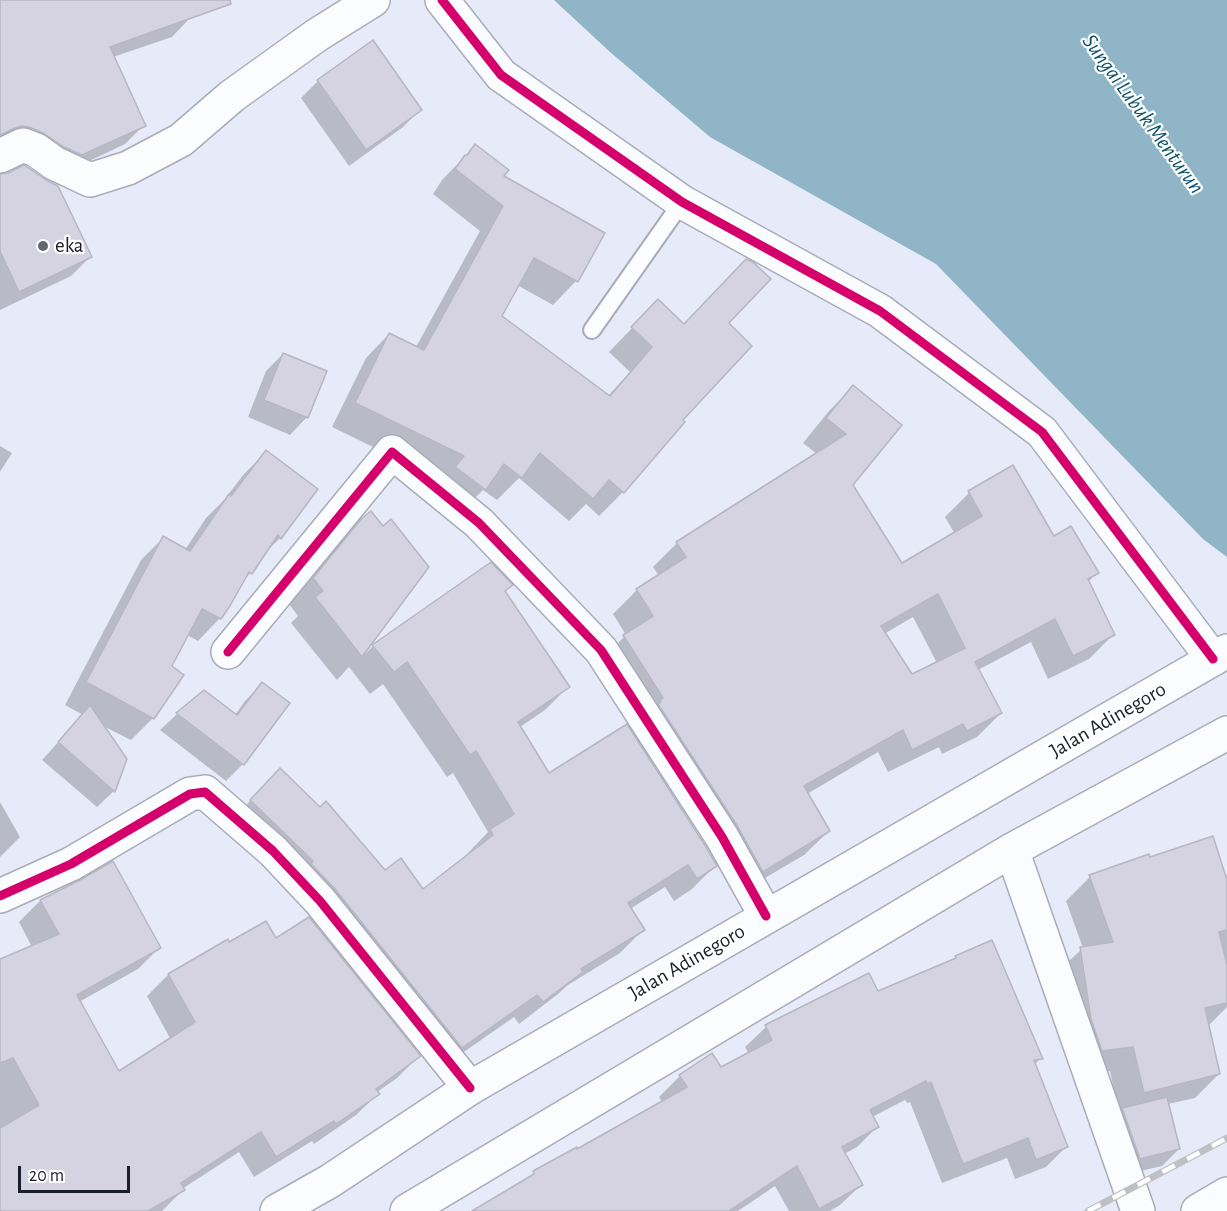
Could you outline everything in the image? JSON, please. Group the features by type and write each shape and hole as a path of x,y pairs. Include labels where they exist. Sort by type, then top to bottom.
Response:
{"main road":[{"path":"0,156 23,146 36,150 54,163 90,180 128,168 181,140 232,96 317,35 373,0"},
{"path":"442,0 501,75 682,202 880,311 1042,432 1220,655"},
{"path":"228,652 392,452 479,523 601,650 722,837 766,916"},
{"name":"Jalan Adinegoro","path":"277,1211 333,1196 470,1088 1220,655"},
{"path":"407,1211 1012,850 1227,734"},
{"path":"0,896 71,864 190,794 205,792 273,851 320,901 470,1088"},
{"path":"1012,850 1138,1211"},
{"path":"1198,1211 1227,1194"}],"lane":[{"path":"592,330 682,202"}],"water":[{"name":"Sungai Lubuk Menturun","path":"554,0 1227,0 1227,557 1203,539 936,264 710,137 610,52"}],"building":[{"path":"0,0 230,0 231,4 110,47 146,126 82,155 29,127 22,126 0,135"},
{"path":"373,40 422,110 366,150 317,80"},
{"path":"475,144 509,170 504,176 605,233 578,282 534,258 502,316 610,396 652,347 631,327 658,299 684,324 746,259 753,262 771,279 729,323 752,346 683,420 685,422 624,493 609,480 593,499 540,453 522,478 504,464 486,490 455,467 464,456 355,403 389,333 424,350 503,206 455,169"},
{"path":"24,165 58,186 92,257 19,292 0,251 0,174 8,173"},
{"path":"283,353 327,371 308,418 264,400"},
{"path":"853,385 902,425 853,485 902,563 982,516 968,491 1013,465 1054,536 1071,526 1099,573 1088,579 1115,635 1073,656 1055,619 975,662 1002,713 967,731 963,724 912,750 903,730 804,786 830,831 763,872 738,827 658,704 663,698 623,635 653,616 636,589 686,557 676,542 846,434 826,418","holes":["938,594 965,648 912,674 881,626"]},
{"path":"266,450 318,489 281,539 278,535 252,574 249,572 221,619 202,609 172,666 184,675 154,719 86,682 163,536 190,551 229,494 231,496"},
{"path":"371,511 383,526 391,519 429,567 362,657 315,597 323,591 313,578 362,518"},
{"path":"491,562 513,585 505,591 570,687 518,722 549,773 627,724 717,866 697,879 688,865 628,903 645,930 581,969 583,972 543,1002 537,995 462,1048 335,889 311,864 313,861 250,800 280,768 320,807 326,801 385,870 401,858 423,889 493,835 490,829 514,814 476,751 470,755 407,662 394,672 372,645"},
{"path":"262,682 290,703 244,765 176,713 204,690 237,715"},
{"path":"90,705 127,759 115,792 58,742"},
{"path":"1213,836 1227,880 1227,930 1219,932 1227,965 1227,1003 1205,1008 1220,1074 1144,1093 1133,1047 1102,1051 1091,1019 1080,947 1113,942 1089,875 1149,854 1150,857"},
{"path":"113,861 161,948 77,995 119,1071 195,1022 168,974 228,939 229,942 266,921 276,938 309,917 421,1056 376,1089 380,1094 336,1124 334,1121 276,1157 261,1132 181,1183 185,1190 148,1211 0,1211 0,1128 39,1105 13,1058 0,1063 0,959 59,934 40,900"},
{"path":"992,940 1043,1059 1034,1060 1068,1147 1036,1160 1028,1138 963,1164 931,1082 927,1084 926,1081 870,1110 879,1127 842,1147 863,1185 819,1209 797,1166 729,1211 472,1211 534,1174 533,1171 687,1087 679,1075 712,1053 721,1067 772,1040 765,1025 869,973 878,991"},
{"path":"1167,1097 1180,1149 1140,1159 1122,1108"}],"railway":[{"path":"1088,1211 1227,1138"}],"cycle path":[{"path":"442,0 501,75 682,202 880,311 1042,432 1213,659"},
{"path":"228,652 392,452 479,523 601,650 722,837 766,916"},
{"path":"0,896 71,864 190,794 205,792 273,851 320,901 470,1088"}],"place":[{"name":"eka","path":"43,246"}]}
